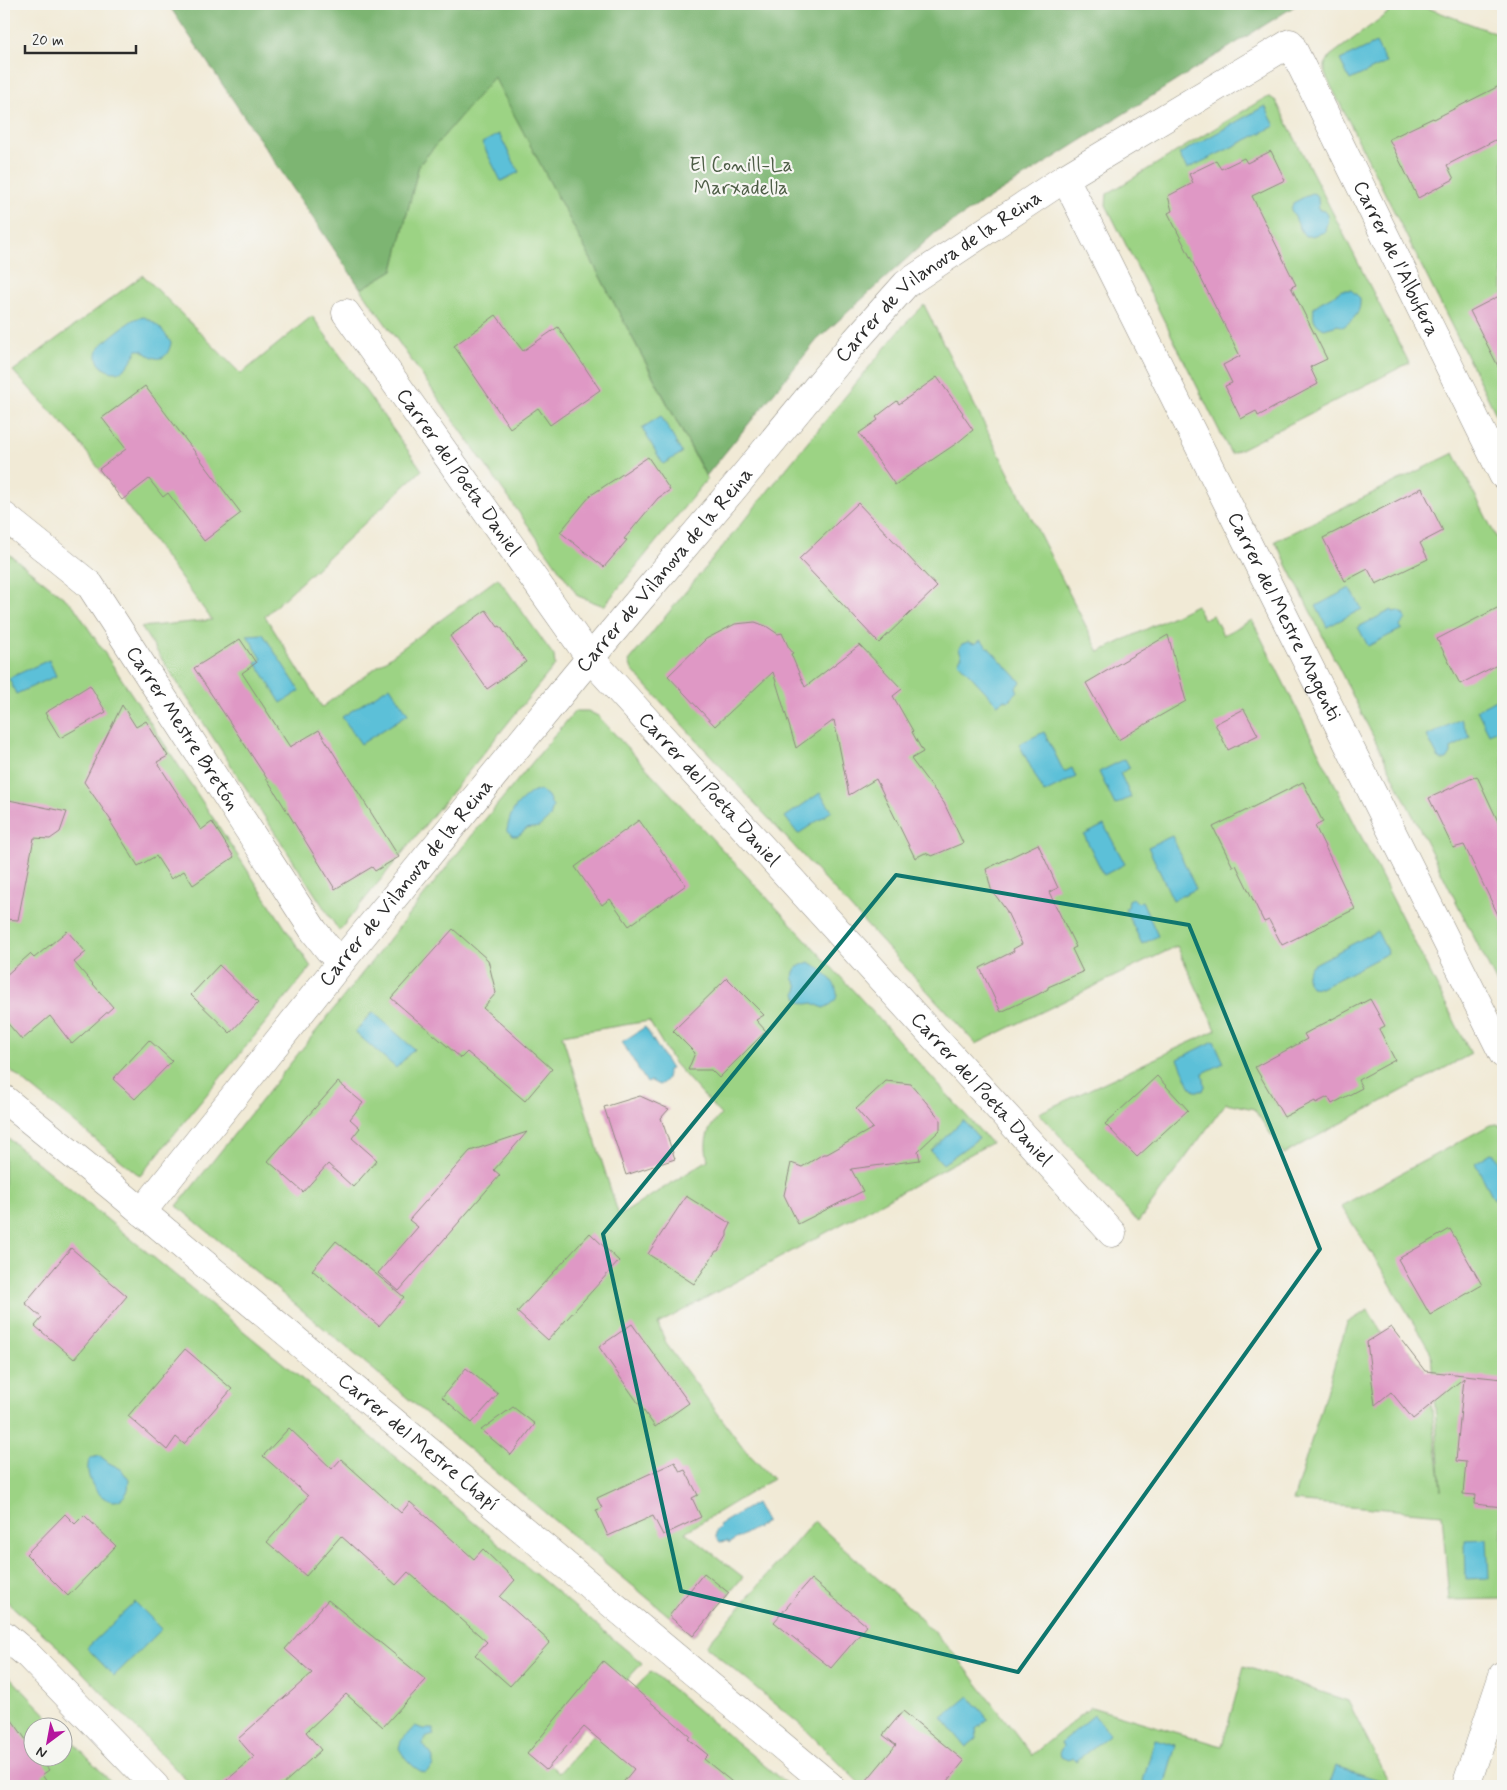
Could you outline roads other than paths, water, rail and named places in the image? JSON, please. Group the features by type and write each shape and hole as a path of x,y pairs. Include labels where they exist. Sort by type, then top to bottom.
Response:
{"street":[{"name":"Carrer de Vilanova de la Reina","path":"142,1212 341,962 590,658 856,340 906,284 1066,178 1290,43"},
{"name":"Carrer de l'Albufera","path":"1290,43 1503,475"},
{"name":"Carrer del Mestre Magenti","path":"1066,178 1503,1054"},
{"name":"Carrer del Poeta Daniel","path":"346,313 590,658 1112,1233"},
{"name":"Carrer Mestre Bretón","path":"4,516 90,585 314,930 341,962"},
{"name":"Carrer del Mestre Chapí","path":"4,1099 830,1786"},
{"path":"4,1635 28,1655 156,1786"},
{"path":"1466,1786 1503,1675"}],"water":[{"path":"1376,43 1386,63 1350,80 1340,60"},
{"path":"1265,106 1275,126 1187,169 1179,154"},
{"path":"499,134 519,172 501,181 482,143"},
{"path":"1312,193 1318,199 1319,210 1325,211 1328,217 1325,232 1305,236 1291,210 1293,203"},
{"path":"1342,290 1351,290 1360,298 1358,311 1354,318 1343,327 1338,325 1324,329 1315,320 1314,307"},
{"path":"144,317 163,331 171,343 167,354 164,357 156,358 142,350 137,350 130,363 124,369 114,372 100,365 97,355 100,347 129,322"},
{"path":"661,416 682,453 663,464 642,428"},
{"path":"1350,588 1362,609 1327,627 1316,606"},
{"path":"1392,610 1393,612 1398,611 1404,614 1406,619 1400,626 1402,629 1368,646 1358,627"},
{"path":"263,634 300,691 281,703 256,663 262,659 247,635"},
{"path":"981,640 1021,682 1016,688 1018,691 1008,701 1004,700 997,704 958,662 962,656 959,649 962,644 968,642 975,644"},
{"path":"49,660 56,676 16,694 9,678"},
{"path":"390,686 408,714 361,744 342,717"},
{"path":"1503,696 1503,727 1489,734 1477,710"},
{"path":"1461,719 1470,738 1451,748 1451,754 1447,760 1442,760 1438,757 1427,736"},
{"path":"1044,732 1064,772 1072,768 1076,777 1044,793 1019,744"},
{"path":"1125,759 1130,768 1120,773 1131,797 1115,805 1099,772"},
{"path":"541,791 548,796 553,807 550,817 539,827 526,829 518,836 512,836 507,830 510,817 515,808 532,792"},
{"path":"820,793 832,811 798,834 785,817"},
{"path":"1104,825 1125,864 1104,875 1084,835"},
{"path":"1172,836 1196,889 1173,900 1148,847"},
{"path":"1133,898 1138,903 1142,901 1158,936 1142,944 1125,909 1128,907 1129,900"},
{"path":"1377,931 1388,953 1321,988 1311,987 1307,977 1311,966"},
{"path":"809,962 829,977 837,991 836,998 832,1003 823,1008 813,1003 806,1004 799,1001 796,994 798,987 793,978 794,972 797,967"},
{"path":"373,1012 414,1049 396,1068 355,1032"},
{"path":"645,1027 671,1069 668,1070 665,1081 659,1085 651,1081 647,1083 622,1042"},
{"path":"1214,1041 1224,1063 1203,1073 1205,1087 1202,1091 1195,1091 1190,1086 1178,1059"},
{"path":"962,1121 979,1138 943,1164 931,1151"},
{"path":"1491,1153 1494,1154 1503,1172 1503,1194 1494,1199 1475,1163"},
{"path":"100,1456 121,1469 129,1480 128,1491 121,1499 114,1501 106,1499 93,1486 89,1477 88,1467 90,1458"},
{"path":"756,1503 766,1522 729,1543 728,1541 720,1542 716,1537 719,1525"},
{"path":"1487,1539 1489,1578 1466,1579 1465,1540"},
{"path":"135,1602 162,1629 114,1676 87,1648"},
{"path":"969,1696 988,1719 976,1729 977,1738 966,1747 942,1718"},
{"path":"1094,1715 1110,1734 1076,1761 1073,1758 1068,1760 1061,1757 1060,1751 1063,1746 1061,1743"},
{"path":"415,1726 423,1729 434,1729 434,1735 427,1737 423,1741 423,1746 433,1757 432,1767 425,1773 410,1763 399,1748 401,1741"},
{"path":"1155,1739 1176,1745 1164,1786 1146,1786 1146,1782 1143,1781"},
{"path":"1336,1766 1382,1781 1381,1786 1329,1786"}],"park label":[{"name":"El Conill-La Marxadella","path":"741,176"}]}
